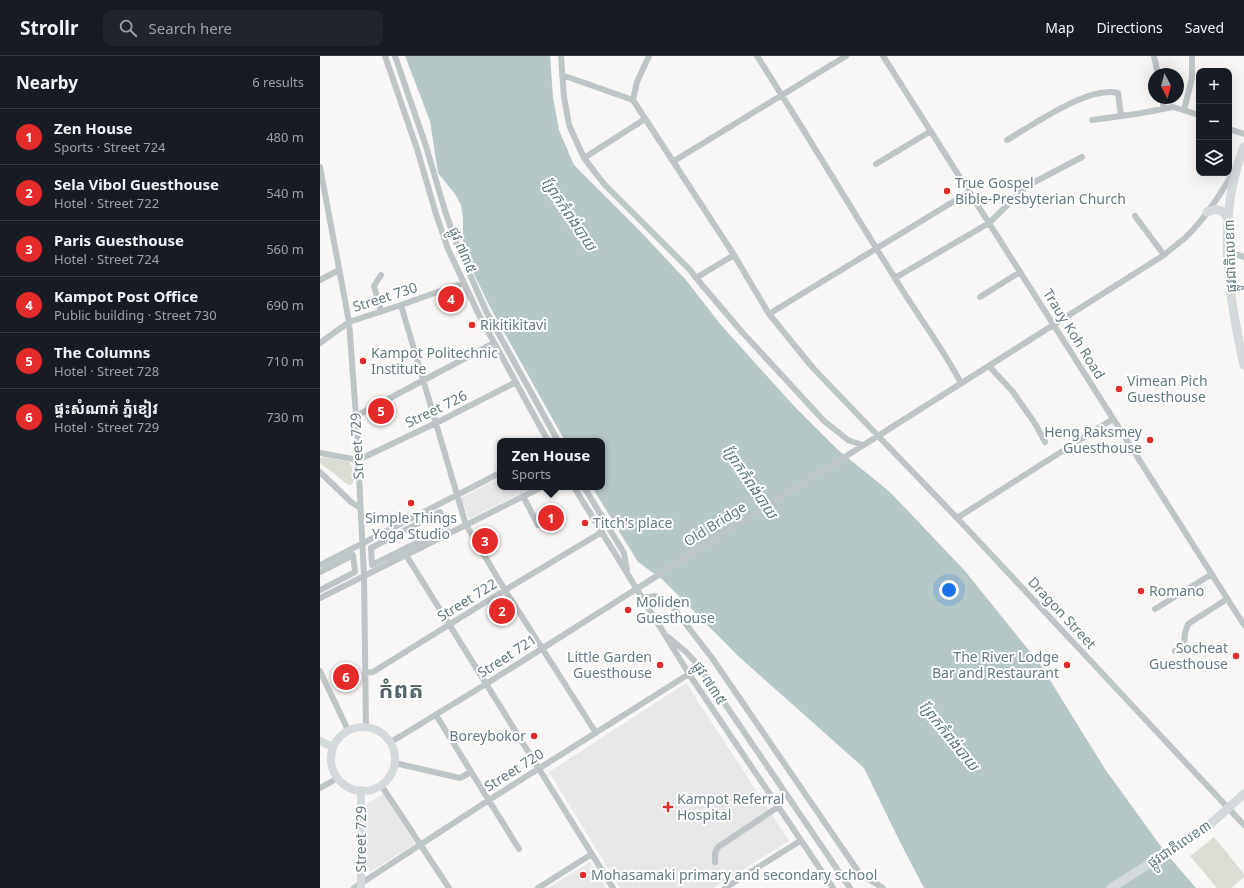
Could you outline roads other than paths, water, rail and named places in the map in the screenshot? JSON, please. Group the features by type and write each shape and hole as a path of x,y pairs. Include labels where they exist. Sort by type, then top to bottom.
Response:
{"highway":[{"name":"ផ្លូវជាតិលេខ៣","path":"1244,147 1236,166 1230,196 1228,219 1229,284 1244,365"},
{"path":"1207,212 1214,209 1220,210 1225,213 1228,219"},
{"name":"ផ្លូវជាតិលេខ៣","path":"1111,888 1207,827 1244,794"}],"main road":[{"path":"357,727 366,727 377,730 386,736 391,742 395,753 395,763 392,773 381,785 371,789 361,790 348,786 338,778 332,762 333,747 338,739 348,730 357,727"},
{"path":"320,741 333,747"},
{"name":"Street 729","path":"361,790 361,886"}],"street":[{"name":"ផ្លូវ ៧៣៥","path":"384,56 417,149 444,238 463,283 546,438"},
{"path":"395,56 426,146 445,211 460,252 486,311 556,438"},
{"path":"561,56 564,97 569,125 584,158 604,184 691,271 742,332 824,421 848,440 860,446"},
{"path":"562,75 633,100 637,82 649,56"},
{"path":"757,56 876,248 937,341 961,383"},
{"path":"674,161 846,56"},
{"name":"Trauy Koh Road","path":"883,56 1244,625"},
{"path":"1154,56 1157,68"},
{"path":"1184,110 1192,78 1192,57"},
{"path":"1008,140 1086,96 1101,93 1118,93 1121,116"},
{"name":"Dragon Street","path":"633,100 734,254 769,314 813,368 957,518 1244,825"},
{"path":"1163,104 1164,109"},
{"path":"1092,120 1173,107 1196,114"},
{"path":"584,158 645,119"},
{"path":"1232,130 1244,134"},
{"path":"876,164 931,131"},
{"path":"895,278 988,223 1027,186 1082,157"},
{"name":"Old Bridge","path":"636,589 877,435 1164,255 1186,237 1207,212 1224,189 1236,166"},
{"name":"Street 729","path":"320,168 349,322 356,416 359,507 364,576 366,727"},
{"path":"769,314 969,192"},
{"path":"1135,216 1164,255"},
{"path":"1228,252 1244,257"},
{"path":"696,278 734,254"},
{"path":"320,280 339,270"},
{"path":"980,297 1020,272"},
{"path":"381,274 374,286 381,312"},
{"name":"Street 730","path":"320,343 349,322 463,283"},
{"path":"401,305 466,525 505,590 596,733"},
{"path":"356,416 494,343"},
{"path":"989,366 1013,392 1036,425 1045,442"},
{"name":"Street 726","path":"358,460 436,423 516,382"},
{"path":"957,518 1113,419"},
{"path":"320,453 358,460"},
{"path":"320,472 351,502 359,507"},
{"path":"320,565 497,475"},
{"path":"320,598 536,490"},
{"name":"ផ្លូវ ៧៣៥","path":"576,490 689,674 833,888"},
{"path":"586,490 624,553 627,574"},
{"path":"523,496 538,525"},
{"path":"440,512 447,528 372,565 371,548 440,512"},
{"name":"Street 722","path":"365,673 373,672 602,532"},
{"path":"320,572 353,555 355,572 320,590"},
{"path":"406,556 539,768 612,888"},
{"path":"1156,609 1212,574"},
{"name":"Street 721","path":"391,742 636,589"},
{"path":"642,598 656,596 672,606 712,658 860,874 883,888"},
{"path":"1175,651 1184,645 1184,633 1188,624 1227,599"},
{"path":"664,633 686,652 700,667 850,888"},
{"path":"320,670 348,730"},
{"name":"Street 720","path":"354,888 361,886 421,844 489,800 689,674"},
{"path":"436,715 519,849"},
{"path":"395,763 460,778 472,772"},
{"path":"320,788 338,778"},
{"path":"381,785 421,844 448,888"},
{"path":"715,862 714,853 718,847 778,807"},
{"path":"725,888 800,840"},
{"path":"538,888 592,854"}],"water":[{"name":"ព្រែកកំពង់បាយ","path":"405,56 550,56 553,97 559,130 574,165 639,230 686,280 721,325 795,407 837,449 890,492 965,571 1040,664 1105,769 1165,852 1196,888 924,888 864,768 738,656 663,580 638,562 594,490 605,490 605,438 563,438 490,307 463,251 463,219 461,205 455,194 438,173 430,121"}],"place":[{"name":"True Gospel Bible-Presbyterian Church","path":"947,191"},
{"name":"Kampot Post Office","path":"451,299"},
{"name":"Rikitikitavi","path":"472,325"},
{"name":"Kampot Politechnic Institute","path":"363,361"},
{"name":"Vimean Pich Guesthouse","path":"1119,389"},
{"name":"The Columns","path":"381,411"},
{"name":"Heng Raksmey Guesthouse","path":"1150,440"},
{"name":"Simple Things Yoga Studio","path":"411,503"},
{"name":"Zen House","path":"551,518"},
{"name":"Titch's place","path":"585,523"},
{"name":"Paris Guesthouse","path":"485,541"},
{"name":"Romano","path":"1141,591"},
{"name":"Moliden Guesthouse","path":"628,610"},
{"name":"Sela Vibol Guesthouse","path":"502,611"},
{"name":"Socheat Guesthouse","path":"1236,656"},
{"name":"Little Garden Guesthouse","path":"660,665"},
{"name":"The River Lodge Bar and Restaurant","path":"1067,665"},
{"name":"ផ្ទះសំណាក់ ភ្នំខៀវ","path":"346,677"},
{"name":"Boreybokor","path":"534,736"},
{"name":"Kampot Referral Hospital","path":"668,807"},
{"name":"Mohasamaki primary and secondary school","path":"583,875"}],"district":[{"name":"កំពត","path":"401,690"}]}
